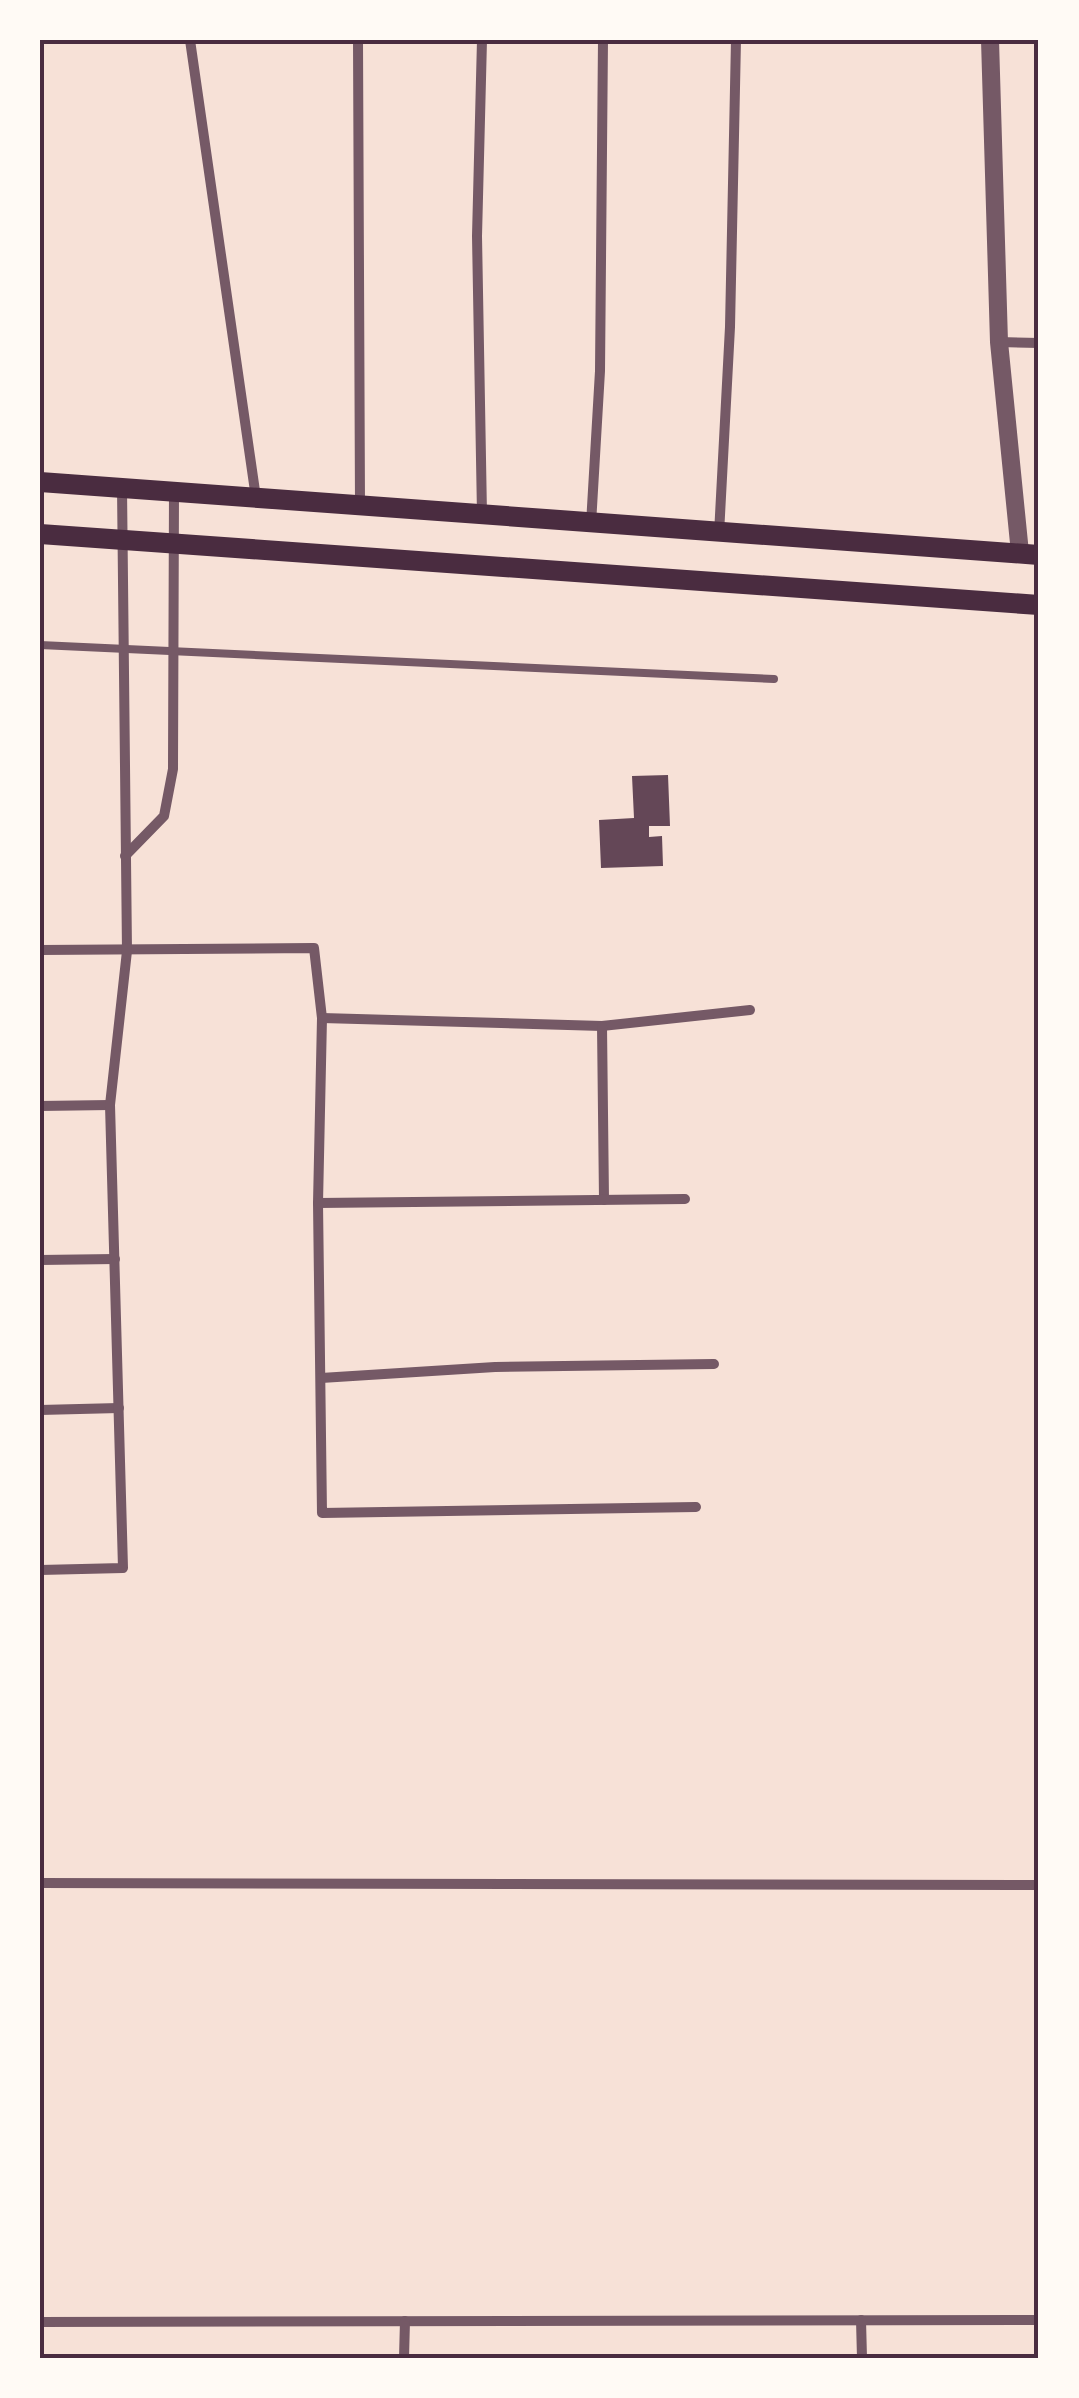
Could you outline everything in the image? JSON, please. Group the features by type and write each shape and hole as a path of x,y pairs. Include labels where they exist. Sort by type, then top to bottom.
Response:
{"main road":[{"path":"40,482 1030,554"},
{"path":"40,534 1039,605"}],"street":[{"path":"190,40 256,499"},
{"path":"358,40 360,506"},
{"path":"482,40 477,236 482,516"},
{"path":"591,524 600,371 604,40"},
{"path":"719,534 730,327 736,40"},
{"path":"990,40 999,342 1030,554"},
{"path":"999,342 1039,343"},
{"path":"40,1570 122,1568 110,1104 126,951 122,488"},
{"path":"125,856 164,816 173,769 174,492"},
{"path":"40,950 314,948 322,1018 318,1203 322,1513 696,1507"},
{"path":"322,1018 602,1026 750,1010"},
{"path":"602,1026 604,1200"},
{"path":"40,1106 110,1104"},
{"path":"318,1203 685,1199"},
{"path":"40,1260 114,1259"},
{"path":"320,1378 496,1367 714,1364"},
{"path":"40,1410 118,1408"},
{"path":"40,1883 1039,1886"},
{"path":"861,2320 862,2358"},
{"path":"40,2322 1039,2320"},
{"path":"404,2322 404,2358"}],"lane":[{"path":"40,645 774,679"}],"building":[{"path":"668,775 670,826 649,826 649,837 662,836 663,866 601,868 599,820 634,818 632,776"}]}
